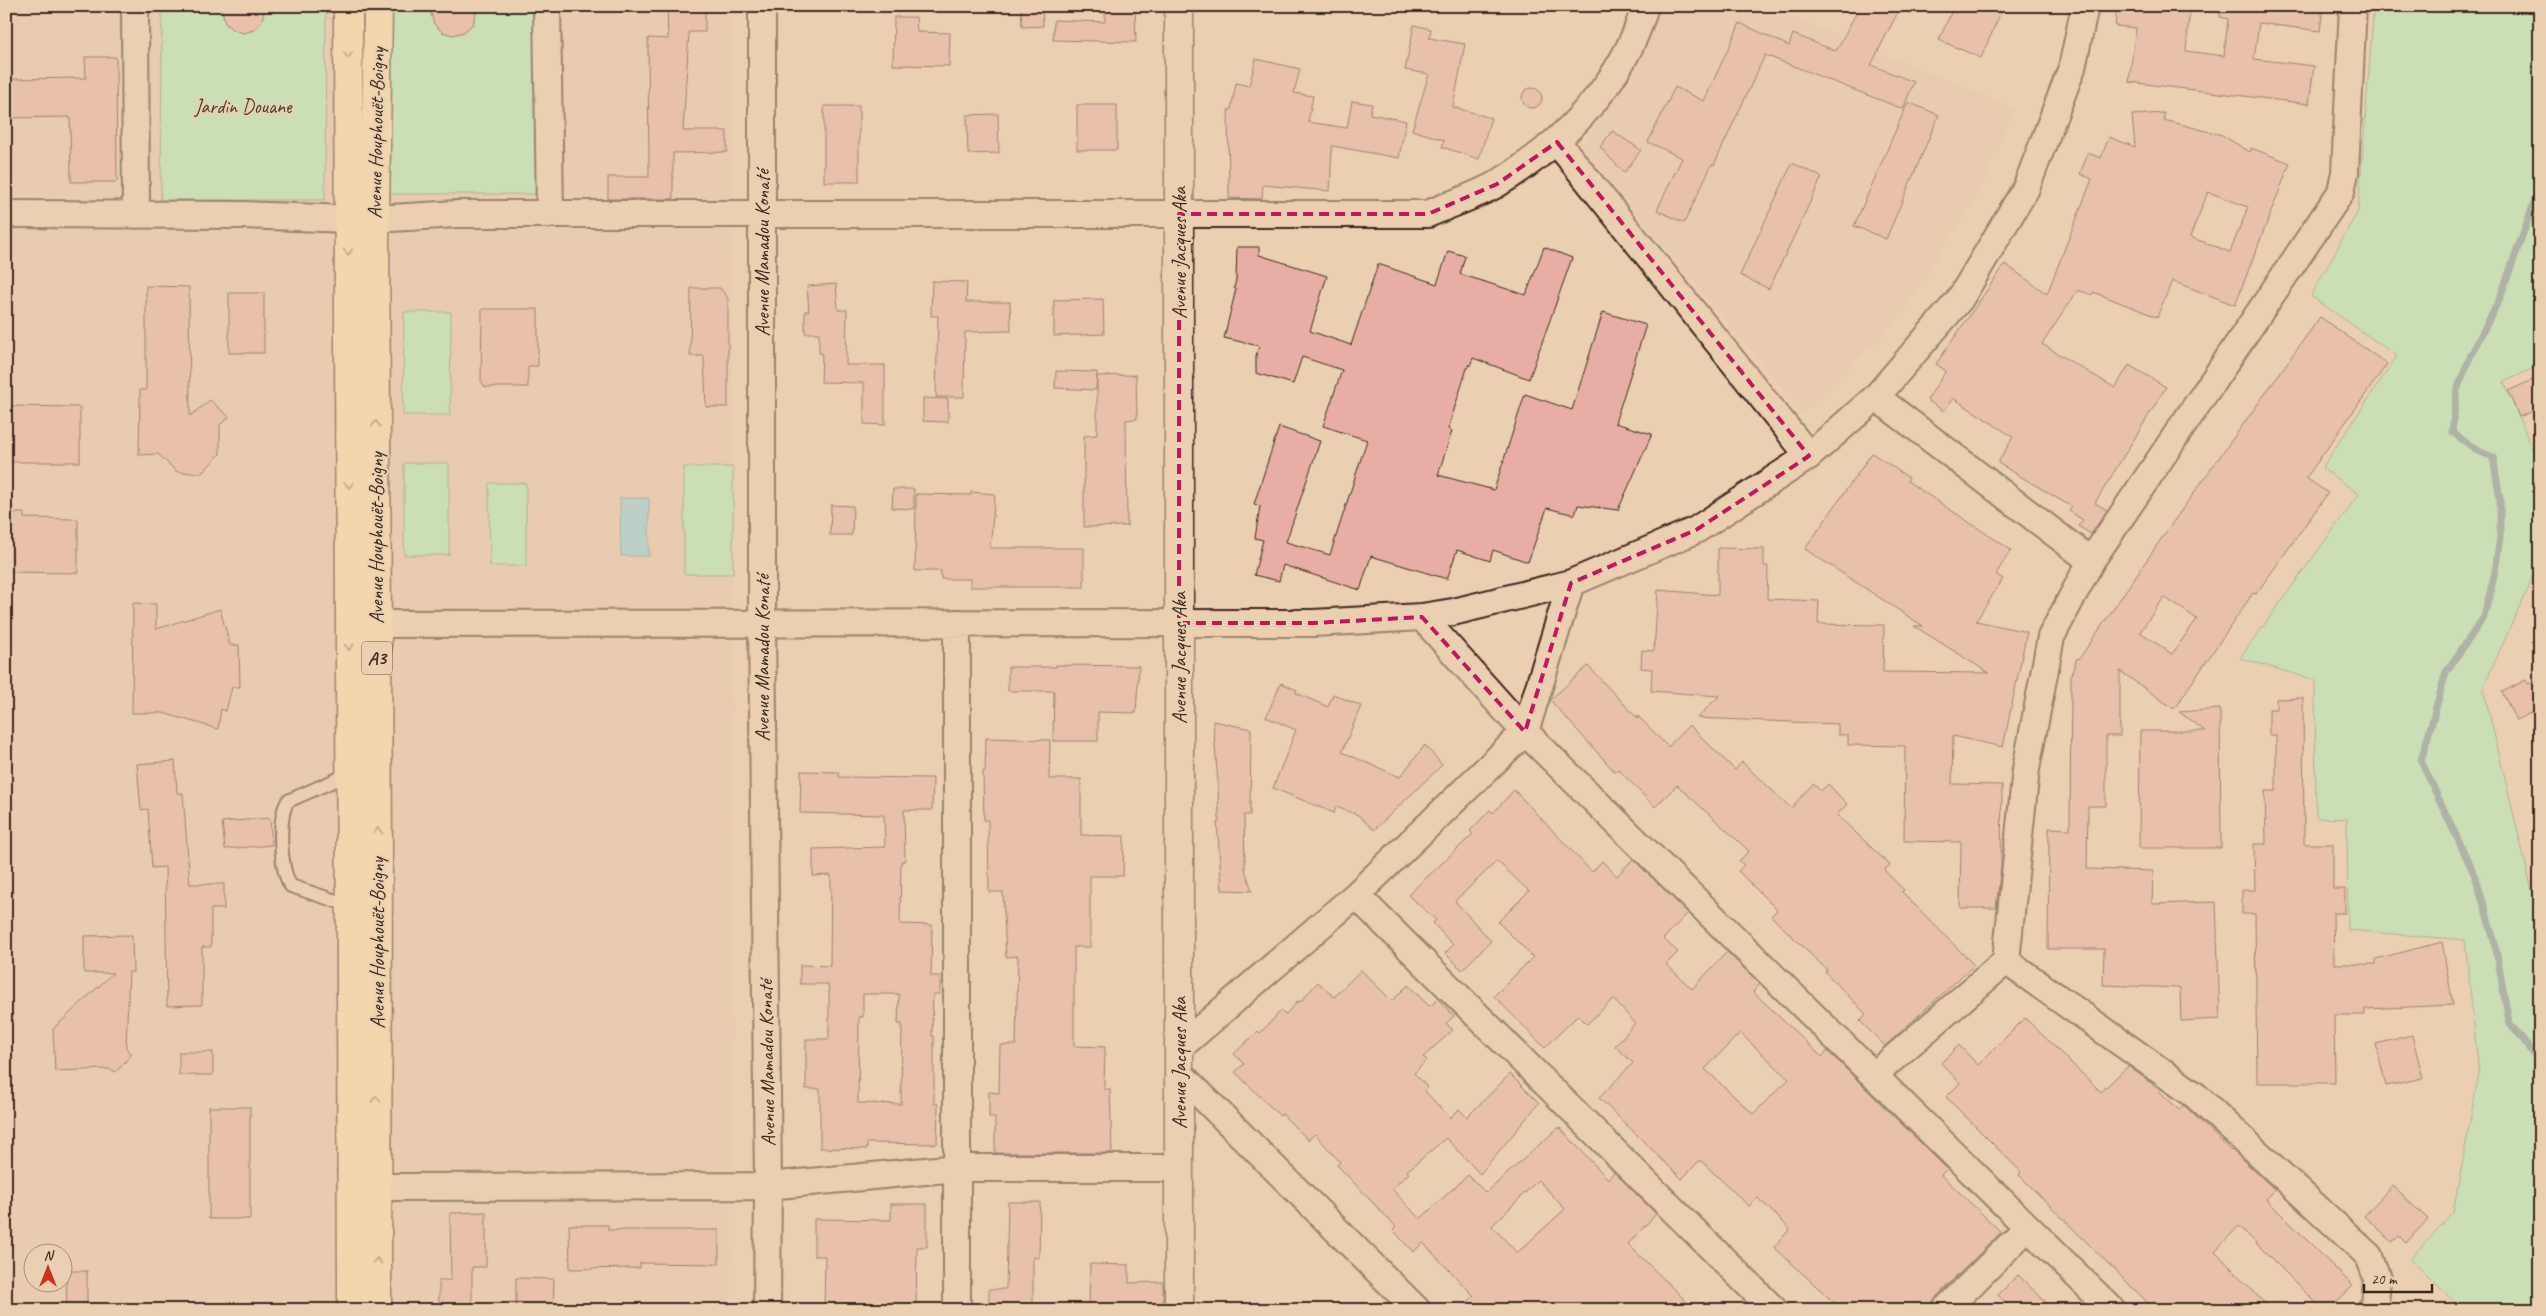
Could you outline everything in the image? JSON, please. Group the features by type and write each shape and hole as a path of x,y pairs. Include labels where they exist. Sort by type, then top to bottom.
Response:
{"highway":[{"name":"Avenue Houphouët-Boigny","path":"348,6 352,1310"},
{"name":"Avenue Houphouët-Boigny","path":"377,1310 375,219 378,6"}],"street":[{"path":"135,6 136,215"},
{"path":"547,6 550,214"},
{"name":"Avenue Mamadou Konaté","path":"762,6 762,623 768,1186 767,1310"},
{"name":"Avenue Jacques Aka","path":"1179,6 1179,1310"},
{"path":"375,219 457,214 1428,214 1497,184 1557,142 1593,104 1622,60 1645,6"},
{"path":"376,624 1313,623 1422,617 1453,612 1571,582 1696,530 1809,456 1876,397 1960,298 2026,188 2072,68 2085,6"},
{"path":"1874,1075 2006,961 2026,769 2051,637 2091,561 2341,192 2345,172 2354,6"},
{"path":"1557,142 1809,456"},
{"path":"6,214 243,215 348,218"},
{"path":"1876,397 2091,561"},
{"path":"1417,1310 1179,1060 1356,895 1525,732 1571,582"},
{"path":"1422,617 1525,732 2112,1310"},
{"path":"957,623 957,1310"},
{"path":"1356,895 1774,1310"},
{"path":"2006,961 2196,1096 2369,1256 2377,1278 2375,1306 2370,1310"},
{"path":"377,1187 768,1186 957,1168 1179,1168"},
{"path":"1945,1310 2028,1227"}],"lane":[{"path":"349,774 288,801 282,810 283,869 285,878 291,886 351,906"}],"highlighted area":[{"path":"1557,142 1809,456 1696,530 1571,583 1525,732 1422,617 1313,623 1179,623 1179,214 1428,214 1497,184"}],"shaded area":[{"path":"6,6 732,6 731,1310 6,1310"},
{"path":"1656,6 1766,6 2014,108 1981,190 1894,324 1803,413 1581,146 1634,76"}],"green space":[{"name":"Jardin Douane","path":"162,6 326,6 325,200 161,200"},
{"path":"373,6 535,6 536,194 374,194"},
{"path":"2374,6 2540,6 2540,365 2504,382 2540,467 2540,573 2533,576 2483,688 2540,923 2540,1310 2463,1310 2410,1259 2453,1213 2479,1073 2465,940 2348,930 2347,819 2316,818 2315,680 2240,658 2359,494 2322,468 2397,356 2311,296 2358,211"},
{"path":"404,312 451,312 450,415 403,415"},
{"path":"404,463 449,463 449,555 404,555"},
{"path":"684,467 733,467 733,574 684,574"},
{"path":"489,483 526,483 526,566 490,566"}],"water":[{"path":"620,498 649,498 649,556 621,556"}],"building":[{"path":"221,6 266,6 261,22 254,30 244,33 233,30 225,23"},
{"path":"429,6 478,6 473,24 464,32 453,35 442,32 434,24"},
{"path":"667,6 705,6 705,32 689,32 683,131 727,131 727,152 673,153 673,199 608,199 608,177 649,177 648,38 668,39"},
{"path":"1021,6 1042,6 1043,26 1022,27"},
{"path":"1105,6 1135,6 1136,42 1053,40 1054,20 1105,22"},
{"path":"1860,6 1901,6 1871,65 1914,82 1903,109 1765,55 1714,165 1712,164 1684,223 1657,210 1682,158 1648,142 1675,87 1704,101 1740,23 1789,46 1793,34 1836,51"},
{"path":"1954,6 1987,6 2001,12 1981,58 1939,40"},
{"path":"2143,6 2190,6 2186,51 2224,56 2228,19 2220,17 2220,6 2323,6 2320,31 2259,23 2254,59 2314,66 2309,104 2129,82 2136,28 2115,26 2117,7 2143,9"},
{"path":"894,17 916,17 917,32 950,33 949,66 893,65"},
{"path":"1414,25 1431,29 1429,38 1465,44 1453,107 1491,118 1479,159 1442,147 1444,140 1412,130 1429,74 1405,70"},
{"path":"85,57 116,57 117,182 71,182 70,117 9,118 9,79 86,78"},
{"path":"1256,59 1300,69 1294,93 1313,96 1308,122 1347,128 1352,101 1372,104 1370,114 1406,121 1399,158 1332,146 1330,191 1263,185 1262,199 1229,198 1228,110 1231,110 1236,83 1249,86"},
{"path":"1528,88 1536,88 1542,94 1542,102 1536,108 1528,108 1522,102 1522,94"},
{"path":"1908,102 1939,115 1886,239 1854,226"},
{"path":"1077,105 1117,105 1117,150 1077,150"},
{"path":"824,106 859,106 859,182 824,182"},
{"path":"2164,113 2164,120 2222,135 2250,152 2251,148 2290,163 2235,305 2172,281 2157,317 2093,292 2092,295 2078,290 2042,344 2115,388 2129,365 2166,387 2095,503 2107,510 2091,534 2078,526 2083,520 2069,511 2072,507 1998,463 2013,437 1953,398 1944,411 1927,400 1946,371 1936,364 2005,264 2047,294 2092,179 2080,174 2088,153 2101,158 2109,137 2135,147 2132,115","holes":["2208,192 2248,207 2230,252 2190,237"]},
{"path":"998,114 999,153 968,154 967,115"},
{"path":"1612,131 1641,150 1624,173 1600,147"},
{"path":"1792,163 1822,177 1769,289 1740,275"},
{"path":"1237,247 1259,247 1259,255 1327,276 1310,331 1351,345 1378,264 1437,284 1448,251 1465,256 1460,274 1526,295 1544,247 1572,258 1529,379 1473,358 1470,366 1468,365 1448,429 1452,431 1438,475 1494,490 1525,394 1572,410 1603,312 1646,325 1615,423 1652,434 1618,510 1578,505 1575,515 1547,508 1528,562 1493,550 1490,561 1457,550 1447,579 1371,556 1360,590 1283,565 1279,581 1254,575 1263,540 1255,538 1260,506 1254,504 1279,427 1320,441 1286,542 1330,555 1367,440 1323,426 1342,370 1302,357 1293,384 1256,373 1256,356 1259,346 1224,338 1236,289 1234,288"},
{"path":"932,281 967,282 966,302 1010,302 1011,331 965,332 964,397 936,397 938,316 931,316"},
{"path":"836,284 838,310 847,310 846,365 885,365 885,425 864,424 864,383 821,382 822,353 819,353 819,333 805,333 805,311 809,311 807,286"},
{"path":"146,286 189,287 190,416 210,400 229,417 220,425 220,454 202,473 177,472 158,454 139,455 140,390 146,390"},
{"path":"691,288 720,288 728,298 728,407 706,407 704,356 690,356"},
{"path":"229,293 264,293 264,353 229,353"},
{"path":"1103,299 1104,334 1054,336 1054,300"},
{"path":"482,309 538,309 538,366 528,366 528,387 485,387 481,381"},
{"path":"2320,317 2387,364 2306,478 2328,493 2256,594 2253,593 2174,709 2120,671 2120,736 2106,736 2106,806 2088,806 2087,869 2153,871 2152,904 2216,902 2220,1019 2181,1021 2180,988 2103,985 2104,949 2048,949 2049,828 2070,829 2071,675 2077,658 2079,659 2166,532","holes":["2164,597 2197,619 2172,654 2140,632"]},
{"path":"1056,371 1097,372 1096,390 1055,388"},
{"path":"1136,375 1137,419 1126,420 1127,526 1084,527 1084,436 1097,435 1097,376"},
{"path":"2532,380 2540,397 2540,408 2519,417 2508,391"},
{"path":"923,398 948,399 948,422 923,421"},
{"path":"6,406 80,407 80,462 6,462"},
{"path":"1872,453 1909,478 1907,481 2011,550 1996,574 2003,579 1976,621 2027,632 2003,747 1953,736 1952,784 2002,785 2001,866 1996,908 1960,908 1961,842 1904,841 1905,746 1848,745 1848,735 1838,735 1838,724 1697,718 1719,696 1651,691 1652,669 1641,668 1642,650 1654,651 1658,590 1718,595 1718,548 1764,549 1764,566 1768,566 1767,599 1819,601 1818,624 1884,625 1883,672 1989,673 1914,626 1923,626 1805,549"},
{"path":"893,489 914,489 914,509 892,508"},
{"path":"971,492 995,494 990,548 1084,548 1084,587 970,587 970,579 941,579 941,571 915,571 916,494 971,495"},
{"path":"831,505 853,506 852,535 830,535"},
{"path":"6,513 24,513 24,518 78,519 78,573 6,572"},
{"path":"133,603 156,604 156,629 220,609 230,645 239,645 240,687 232,687 226,711 221,709 218,729 163,713 132,713"},
{"path":"1056,665 1139,666 1136,713 1098,712 1098,741 1053,741 1054,691 1008,691 1008,667 1056,667"},
{"path":"1588,666 1638,719 1638,716 1668,747 1689,725 1735,770 1742,762 1791,808 1813,784 1821,791 1828,784 1847,804 1837,815 1890,865 1884,870 1904,890 1902,892 1974,965 1885,1046 1860,1021 1866,1014 1825,972 1827,970 1771,916 1777,910 1738,871 1744,865 1739,861 1749,851 1677,785 1655,807 1618,769 1615,772 1550,700"},
{"path":"2526,680 2528,684 2540,681 2540,708 2516,720 2502,692"},
{"path":"1281,683 1297,690 1296,693 1328,707 1333,694 1361,706 1342,752 1400,777 1425,745 1442,765 1374,830 1358,815 1336,807 1334,813 1273,788 1296,730 1266,717"},
{"path":"2303,698 2304,844 2333,844 2333,889 2345,889 2345,913 2333,913 2334,964 2376,964 2376,959 2442,942 2453,1005 2365,1009 2365,1015 2334,1015 2335,1083 2257,1083 2255,914 2242,914 2242,890 2255,890 2254,844 2266,844 2265,791 2276,791 2276,735 2269,735 2269,709 2276,709 2276,699"},
{"path":"2220,709 2221,848 2139,848 2140,731 2205,731 2179,712"},
{"path":"1213,721 1251,729 1250,815 1244,815 1245,869 1252,891 1222,890 1217,822 1219,822 1218,782"},
{"path":"986,738 1050,740 1049,779 1081,779 1081,835 1124,836 1123,876 1090,876 1090,947 1074,947 1074,1046 1105,1047 1104,1089 1110,1089 1112,1153 995,1153 995,1117 989,1117 989,1092 999,1093 1000,1045 1016,1045 1018,956 1006,957 1003,892 989,892 988,820 984,820 983,771 985,771"},
{"path":"175,761 177,793 183,793 190,884 224,884 224,909 211,909 211,947 202,947 202,1005 167,1006 165,867 152,868 148,809 141,810 137,764"},
{"path":"801,771 839,772 839,777 933,778 932,810 904,810 905,861 901,861 900,924 932,925 931,976 940,976 940,994 933,994 932,1036 934,1036 934,1104 938,1104 937,1144 867,1143 867,1149 820,1148 820,1089 806,1089 806,1039 829,1039 829,990 828,984 800,984 800,965 830,966 831,875 813,876 813,849 885,847 884,815 800,813","holes":["863,994 899,994 898,1024 902,1024 901,1104 858,1103 859,1017 863,1017"]},
{"path":"1514,790 1592,872 1602,861 1617,876 1633,859 1688,913 1663,939 1678,952 1666,964 1692,989 1727,952 1760,984 1753,992 1822,1057 1827,1051 1947,1169 1941,1175 2001,1232 1934,1299 1928,1310 1842,1310 1774,1247 1790,1229 1758,1198 1749,1206 1700,1160 1682,1179 1599,1098 1633,1063 1615,1046 1635,1023 1613,999 1587,1024 1578,1015 1545,1048 1494,996 1533,957 1498,922 1529,891 1497,861 1455,901 1491,941 1462,970 1445,953 1453,945 1433,923 1436,920 1408,895 1473,834 1470,831 1490,810 1493,813","holes":["1740,1033 1789,1079 1753,1114 1705,1069"]},
{"path":"270,818 272,845 225,849 222,822"},
{"path":"132,935 133,972 129,972 126,1048 132,1054 116,1072 110,1069 55,1071 53,1029 113,973 84,973 84,936"},
{"path":"1361,970 1392,1001 1408,985 1428,1005 1431,1006 1438,999 1454,1016 1446,1023 1453,1030 1423,1057 1427,1060 1414,1073 1427,1087 1424,1090 1450,1118 1459,1109 1467,1117 1510,1074 1539,1103 1480,1174 1446,1138 1407,1171 1409,1173 1392,1189 1420,1219 1468,1175 1486,1193 1559,1127 1608,1179 1614,1172 1656,1214 1628,1244 1695,1310 1628,1310 1619,1301 1609,1310 1459,1310 1474,1296 1423,1243 1413,1252 1393,1230 1396,1227 1337,1165 1340,1162 1315,1134 1308,1140 1282,1114 1280,1116 1235,1072 1244,1064 1234,1054 1258,1031 1260,1033 1281,1011 1285,1015 1318,982 1334,997","holes":["1538,1180 1565,1209 1517,1253 1492,1226"]},
{"path":"2025,1018 2101,1092 2128,1066 2150,1082 2179,1110 2183,1105 2187,1108 2275,1190 2266,1199 2353,1286 2328,1310 2323,1310 2239,1226 2215,1251 2271,1310 2155,1310 2019,1175 2021,1172 1946,1097 1960,1083 1941,1063 1959,1045 1978,1065"},
{"path":"2412,1035 2423,1078 2386,1086 2376,1044"},
{"path":"179,1052 213,1052 213,1075 179,1075"},
{"path":"209,1107 250,1107 250,1219 209,1219"},
{"path":"2392,1186 2428,1219 2406,1243 2399,1236 2392,1242 2364,1216"},
{"path":"1008,1202 1040,1202 1039,1258 1033,1257 1033,1310 989,1310 989,1289 1006,1289"},
{"path":"891,1204 927,1204 927,1247 917,1247 916,1310 824,1310 825,1256 814,1256 814,1219 891,1220"},
{"path":"486,1212 486,1267 472,1267 472,1310 439,1310 439,1280 451,1280 450,1213"},
{"path":"569,1225 608,1225 608,1230 719,1230 719,1264 640,1263 640,1268 570,1269"},
{"path":"1090,1264 1129,1265 1129,1283 1163,1282 1163,1310 1089,1310"},
{"path":"72,1271 87,1271 87,1310 67,1310 67,1294 72,1294"},
{"path":"2018,1275 2054,1310 2012,1310 1998,1295"},
{"path":"516,1278 554,1279 553,1310 516,1310"}],"waterway":[{"path":"2540,186 2500,298 2471,355 2457,390 2452,432 2478,451 2493,457 2500,499 2500,537 2495,572 2484,617 2446,672 2421,761 2476,878 2495,944 2509,1022 2540,1063"}]}
